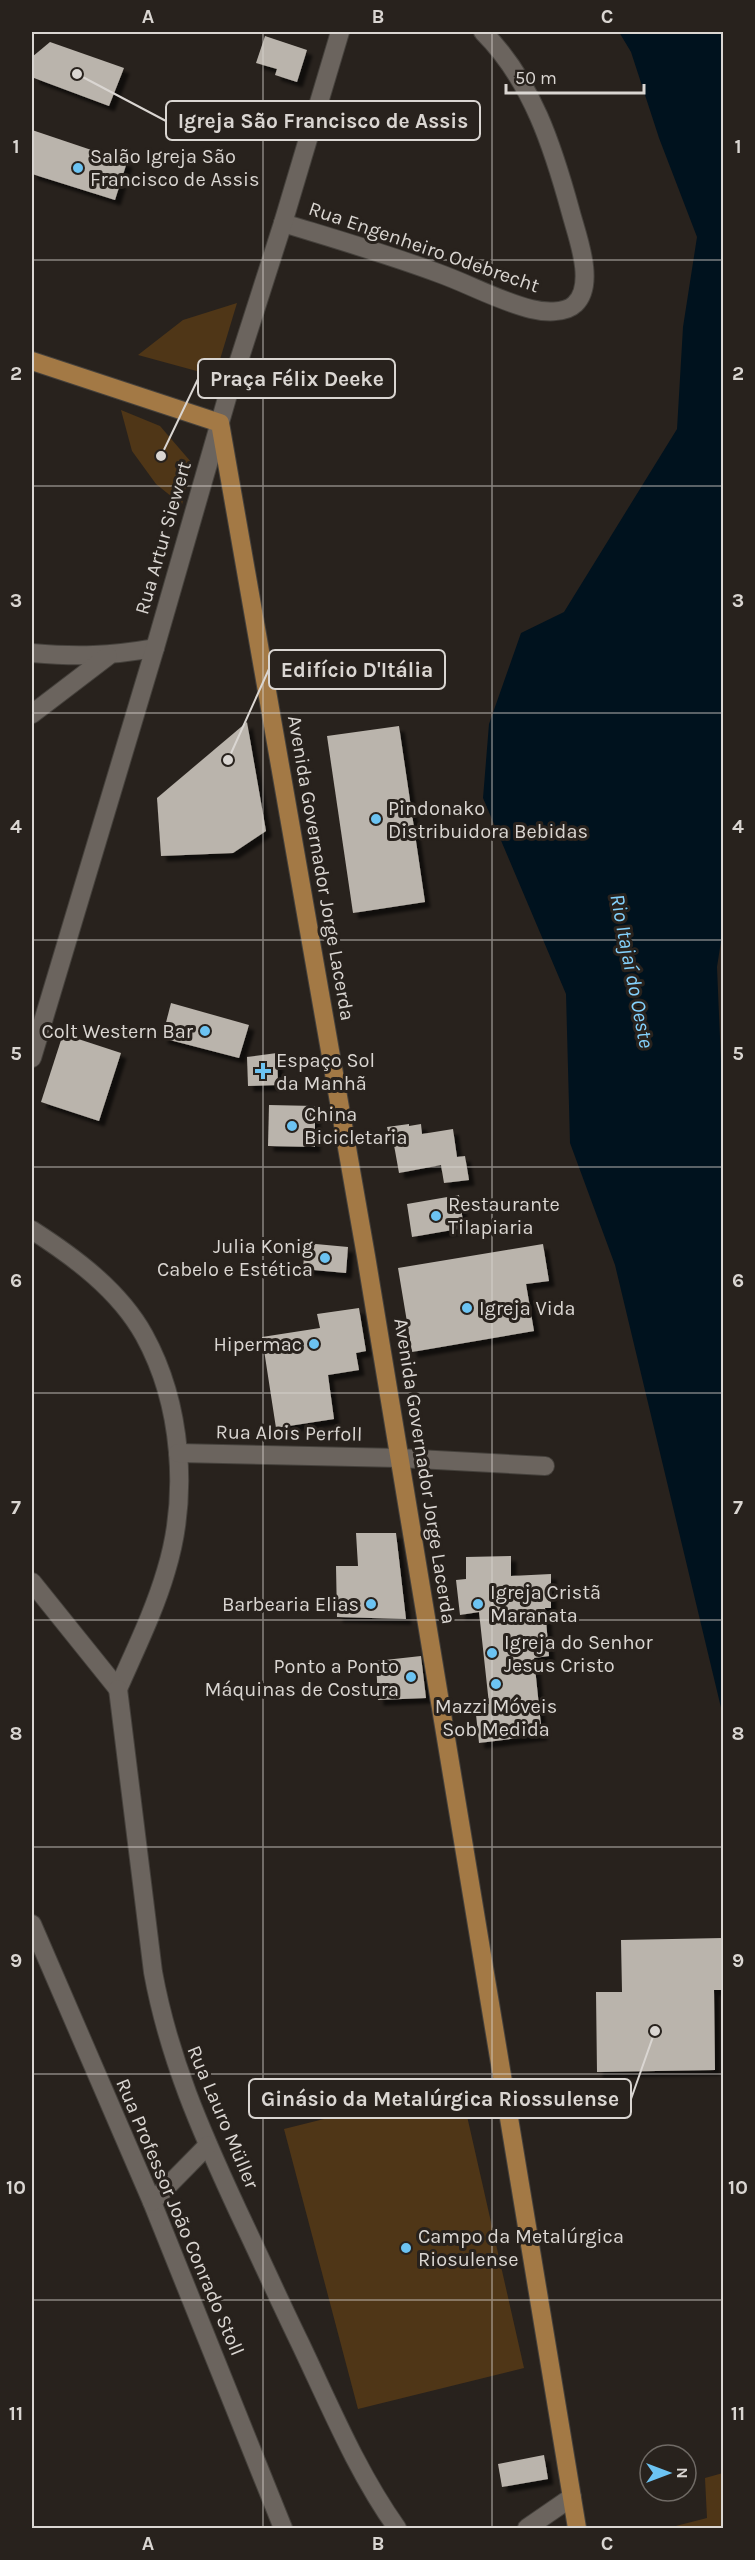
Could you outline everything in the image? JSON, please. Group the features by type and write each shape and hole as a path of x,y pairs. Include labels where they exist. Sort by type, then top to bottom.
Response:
{"main road":[{"path":"32,361 220,423"},
{"name":"Avenida Governador Jorge Lacerda","path":"220,423 399,1458 577,2529"}],"street":[{"name":"Rua Artur Siewert","path":"32,1058 220,423 340,32"},
{"name":"Rua Engenheiro Odebrecht","path":"283,223 426,268 531,309 552,311 567,309 575,304 582,292 584,276 582,255 548,136 511,63 483,32"},
{"path":"32,653 108,656 155,648"},
{"path":"32,714 108,656"},
{"path":"32,1230 68,1253 97,1278 143,1334 160,1372 172,1409 178,1453 175,1533 167,1569 151,1614 118,1689 32,1582"},
{"name":"Rua Alois Perfoll","path":"178,1453 399,1458 545,1466"},
{"name":"Rua Lauro Müller","path":"118,1689 153,1972 160,2013 172,2054 208,2145 360,2467 397,2529"},
{"name":"Rua Professor João Conrado Stoll","path":"32,1924 152,2202 283,2529"},
{"path":"152,2202 208,2145"},
{"path":"527,2529 572,2497"}],"shaded area":[{"path":"237,303 215,376 138,355 183,320"},
{"path":"121,410 160,426 191,462 182,505 156,484 132,451"},
{"name":"Campo da Metalúrgica Riosulense","path":"460,2085 524,2368 358,2409 284,2129"},
{"path":"723,2473 723,2528 668,2528 707,2518 705,2478"}],"water":[{"name":"Rio Itajaí do Oeste","path":"619,32 723,32 724,922 717,967 724,1133 723,1716 615,1265 570,1143 566,994 483,798 489,724 521,633 564,612 677,429 683,327 697,237 659,138 631,52"}],"building":[{"path":"265,36 307,50 297,82 275,75 277,69 256,63"},
{"path":"50,42 124,68 109,106 34,78 32,57"},
{"name":"Salão Igreja São Francisco de Assis","path":"32,130 127,162 115,200 32,174"},
{"path":"247,722 266,831 233,853 161,856 157,798"},
{"name":"Pindonako Distribuidora Bebidas","path":"399,726 425,902 353,913 327,736"},
{"name":"Colt Western Bar","path":"171,1003 249,1025 239,1058 162,1038"},
{"path":"63,1034 121,1053 99,1121 41,1102"},
{"name":"Espaço Sol da Manhã","path":"277,1053 278,1085 248,1086 247,1057"},
{"name":"China Bicicletaria","path":"269,1105 315,1106 315,1147 268,1146"},
{"path":"409,1124 409,1126 421,1124 422,1134 453,1129 457,1157 465,1156 469,1180 444,1183 441,1165 399,1173 394,1145 391,1145 387,1127"},
{"name":"Restaurante Tilapiaria","path":"459,1195 464,1228 412,1237 407,1204"},
{"name":"Julia Konig Cabelo e Estética","path":"305,1243 348,1247 346,1273 303,1269"},
{"name":"Igreja Vida","path":"543,1244 549,1281 526,1284 534,1331 412,1352 398,1268"},
{"path":"359,1308 366,1351 356,1353 359,1370 328,1375 334,1419 276,1428 262,1337 320,1328 317,1314"},
{"path":"356,1533 396,1533 406,1619 337,1617 336,1566 358,1566"},
{"path":"511,1556 511,1576 551,1574 551,1608 545,1608 549,1656 534,1658 542,1735 479,1743 475,1705 489,1704 479,1612 460,1615 456,1580 466,1579 466,1557"},
{"path":"421,1656 426,1698 378,1700 376,1661"},
{"path":"723,1938 723,1990 714,1990 715,2070 597,2072 596,1992 622,1992 621,1940"},
{"path":"544,2455 548,2479 502,2487 498,2464"}],"place":[{"name":"Igreja São Francisco de Assis","path":"77,74"},
{"name":"Salão Igreja São Francisco de Assis","path":"78,168"},
{"name":"Praça Félix Deeke","path":"161,456"},
{"name":"Edifício D'Itália","path":"228,760"},
{"name":"Pindonako Distribuidora Bebidas","path":"376,819"},
{"name":"Colt Western Bar","path":"205,1031"},
{"name":"Espaço Sol da Manhã","path":"263,1071"},
{"name":"China Bicicletaria","path":"292,1126"},
{"name":"Restaurante Tilapiaria","path":"436,1216"},
{"name":"Julia Konig Cabelo e Estética","path":"325,1258"},
{"name":"Igreja Vida","path":"467,1308"},
{"name":"Hipermac","path":"314,1344"},
{"name":"Barbearia Elias","path":"371,1604"},
{"name":"Igreja Cristã Maranata","path":"478,1604"},
{"name":"Igreja do Senhor Jesus Cristo","path":"492,1653"},
{"name":"Ponto a Ponto Máquinas de Costura","path":"411,1677"},
{"name":"Mazzi Móveis Sob Medida","path":"496,1684"},
{"name":"Ginásio da Metalúrgica Riossulense","path":"655,2031"},
{"name":"Campo da Metalúrgica Riosulense","path":"406,2248"}]}
